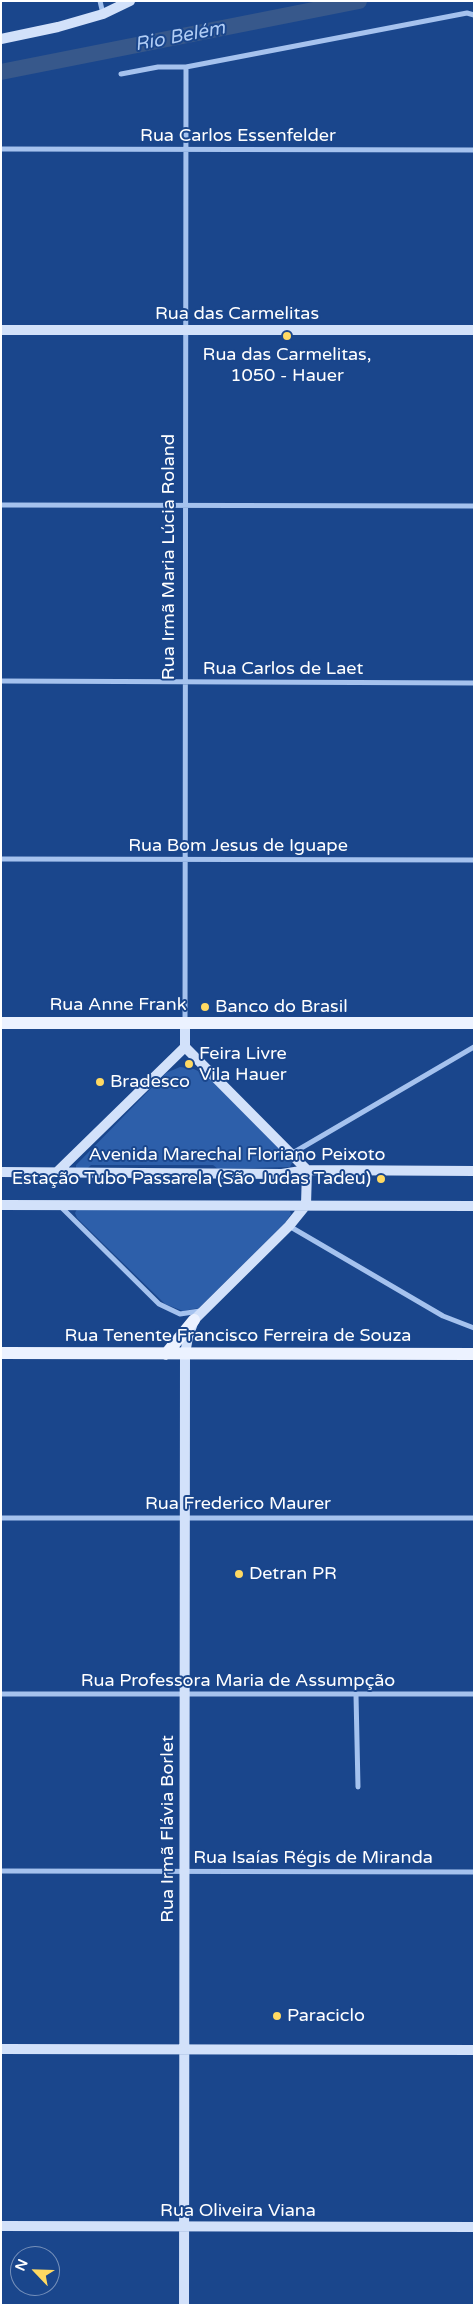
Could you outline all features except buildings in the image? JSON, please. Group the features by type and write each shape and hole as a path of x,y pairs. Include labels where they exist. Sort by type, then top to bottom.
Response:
{"main road":[{"name":"Rua Anne Frank","path":"1,1023 474,1023"},
{"path":"166,1354 194,1320"},
{"name":"Rua Tenente Francisco Ferreira de Souza","path":"1,1353 474,1354"}],"street":[{"path":"100,1 103,14"},
{"path":"1,39 58,27 103,14 130,1"},
{"path":"121,74 158,67 186,67 467,13 474,14"},
{"name":"Rua Irmã Maria Lúcia Roland","path":"185,1047 186,67"},
{"name":"Rua Carlos Essenfelder","path":"1,149 474,150"},
{"name":"Rua das Carmelitas","path":"1,330 474,330"},
{"path":"1,506 474,506"},
{"name":"Rua Carlos de Laet","path":"1,682 474,683"},
{"name":"Rua Bom Jesus de Iguape","path":"1,859 474,860"},
{"path":"56,1173 185,1047 307,1170 306,1205 290,1226 194,1320"},
{"path":"291,1154 474,1047"},
{"name":"Avenida Marechal Floriano Peixoto","path":"1,1172 282,1174 307,1170 474,1171"},
{"path":"1,1205 474,1206"},
{"path":"59,1205 159,1304 180,1314 205,1310"},
{"path":"290,1226 443,1316 474,1328"},
{"name":"Rua Irmã Flávia Borlet","path":"184,2305 185,1354 194,1320"},
{"name":"Rua Frederico Maurer","path":"1,1518 474,1518"},
{"name":"Rua Professora Maria de Assumpção","path":"1,1694 474,1694"},
{"path":"356,1695 358,1787"},
{"name":"Rua Isaías Régis de Miranda","path":"1,1871 474,1872"},
{"path":"1,2049 474,2050"},
{"name":"Rua Oliveira Viana","path":"1,2226 474,2227"}],"shaded area":[{"path":"180,1067 194,1069 206,1075 287,1156 292,1163 290,1167 218,1169 213,1165 91,1165 87,1169 76,1168 76,1165 166,1073"},
{"path":"77,1209 290,1211 291,1214 285,1223 199,1308 183,1311 165,1304 77,1218 75,1213"}],"waterway":[{"name":"Rio Belém","path":"1,72 359,1"}],"place":[{"name":"Rua das Carmelitas, 1050 - Hauer","path":"287,336"},
{"name":"Banco do Brasil","path":"205,1007"},
{"name":"Feira Livre Vila Hauer","path":"189,1064"},
{"name":"Bradesco","path":"100,1082"},
{"name":"Estação Tubo Passarela (São Judas Tadeu)","path":"381,1179"},
{"name":"Detran PR","path":"239,1574"},
{"name":"Paraciclo","path":"277,2016"}]}
